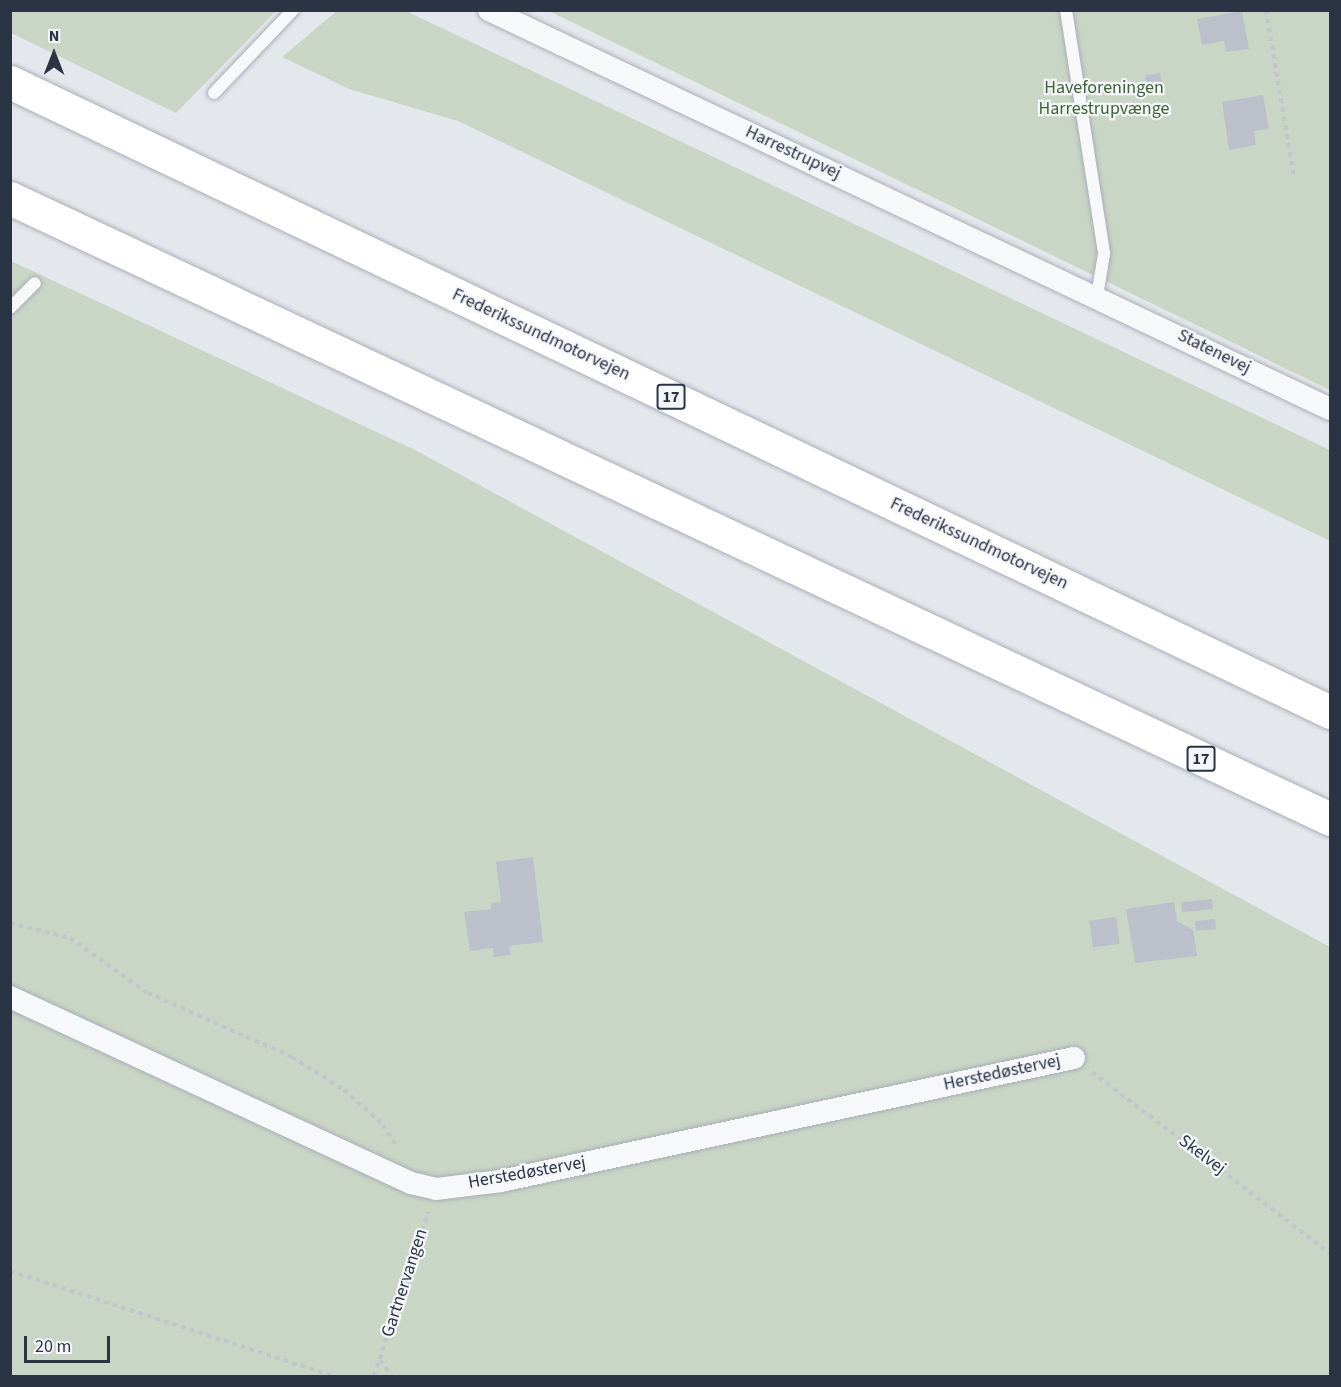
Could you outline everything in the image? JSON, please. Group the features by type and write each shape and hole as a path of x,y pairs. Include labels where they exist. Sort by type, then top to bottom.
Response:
{"highway":[{"name":"Frederikssundmotorvejen","path":"10,82 1330,712"},
{"name":"17","path":"10,198 1330,819"}],"street":[{"name":"Harrestrupvej","path":"489,10 1097,296"},
{"name":"Statenevej","path":"1097,296 1330,409"},
{"name":"Herstedøstervej","path":"10,997 411,1183 436,1189 501,1181 1074,1058"}],"lane":[{"path":"214,93 294,10"},
{"path":"1066,10 1104,254 1097,296"},
{"path":"10,309 35,284"}],"path":[{"path":"1266,10 1294,177"},
{"path":"10,923 70,938 148,993 292,1057 344,1090 383,1125 411,1183"},
{"name":"Skelvej","path":"1074,1058 1330,1253"},
{"name":"Gartnervangen","path":"374,1377 436,1189"},
{"path":"10,1271 334,1377"},
{"path":"380,1360 392,1377"}],"green space":[{"path":"338,10 408,12 1330,450 1330,541 458,121 349,89 282,57"},
{"path":"10,11 276,11 176,113 11,33"},
{"name":"Haveforeningen Harrestrupvænge","path":"549,11 1330,11 1330,390"},
{"path":"11,261 415,450 1330,947 1330,1376 11,1376"}],"building":[{"path":"1242,11 1249,49 1226,52 1224,41 1202,45 1197,19"},
{"path":"1160,73 1163,93 1148,95 1145,75"},
{"path":"1263,95 1269,129 1254,131 1256,145 1229,150 1222,102"},
{"path":"533,857 543,942 509,946 511,955 494,957 493,948 470,951 464,912 491,909 491,903 501,902 496,862"},
{"path":"1212,899 1213,909 1182,912 1181,902"},
{"path":"1174,902 1177,921 1193,930 1197,956 1135,963 1126,909"},
{"path":"1116,917 1120,944 1093,947 1089,921"},
{"path":"1215,919 1216,929 1196,931 1195,921"}]}
